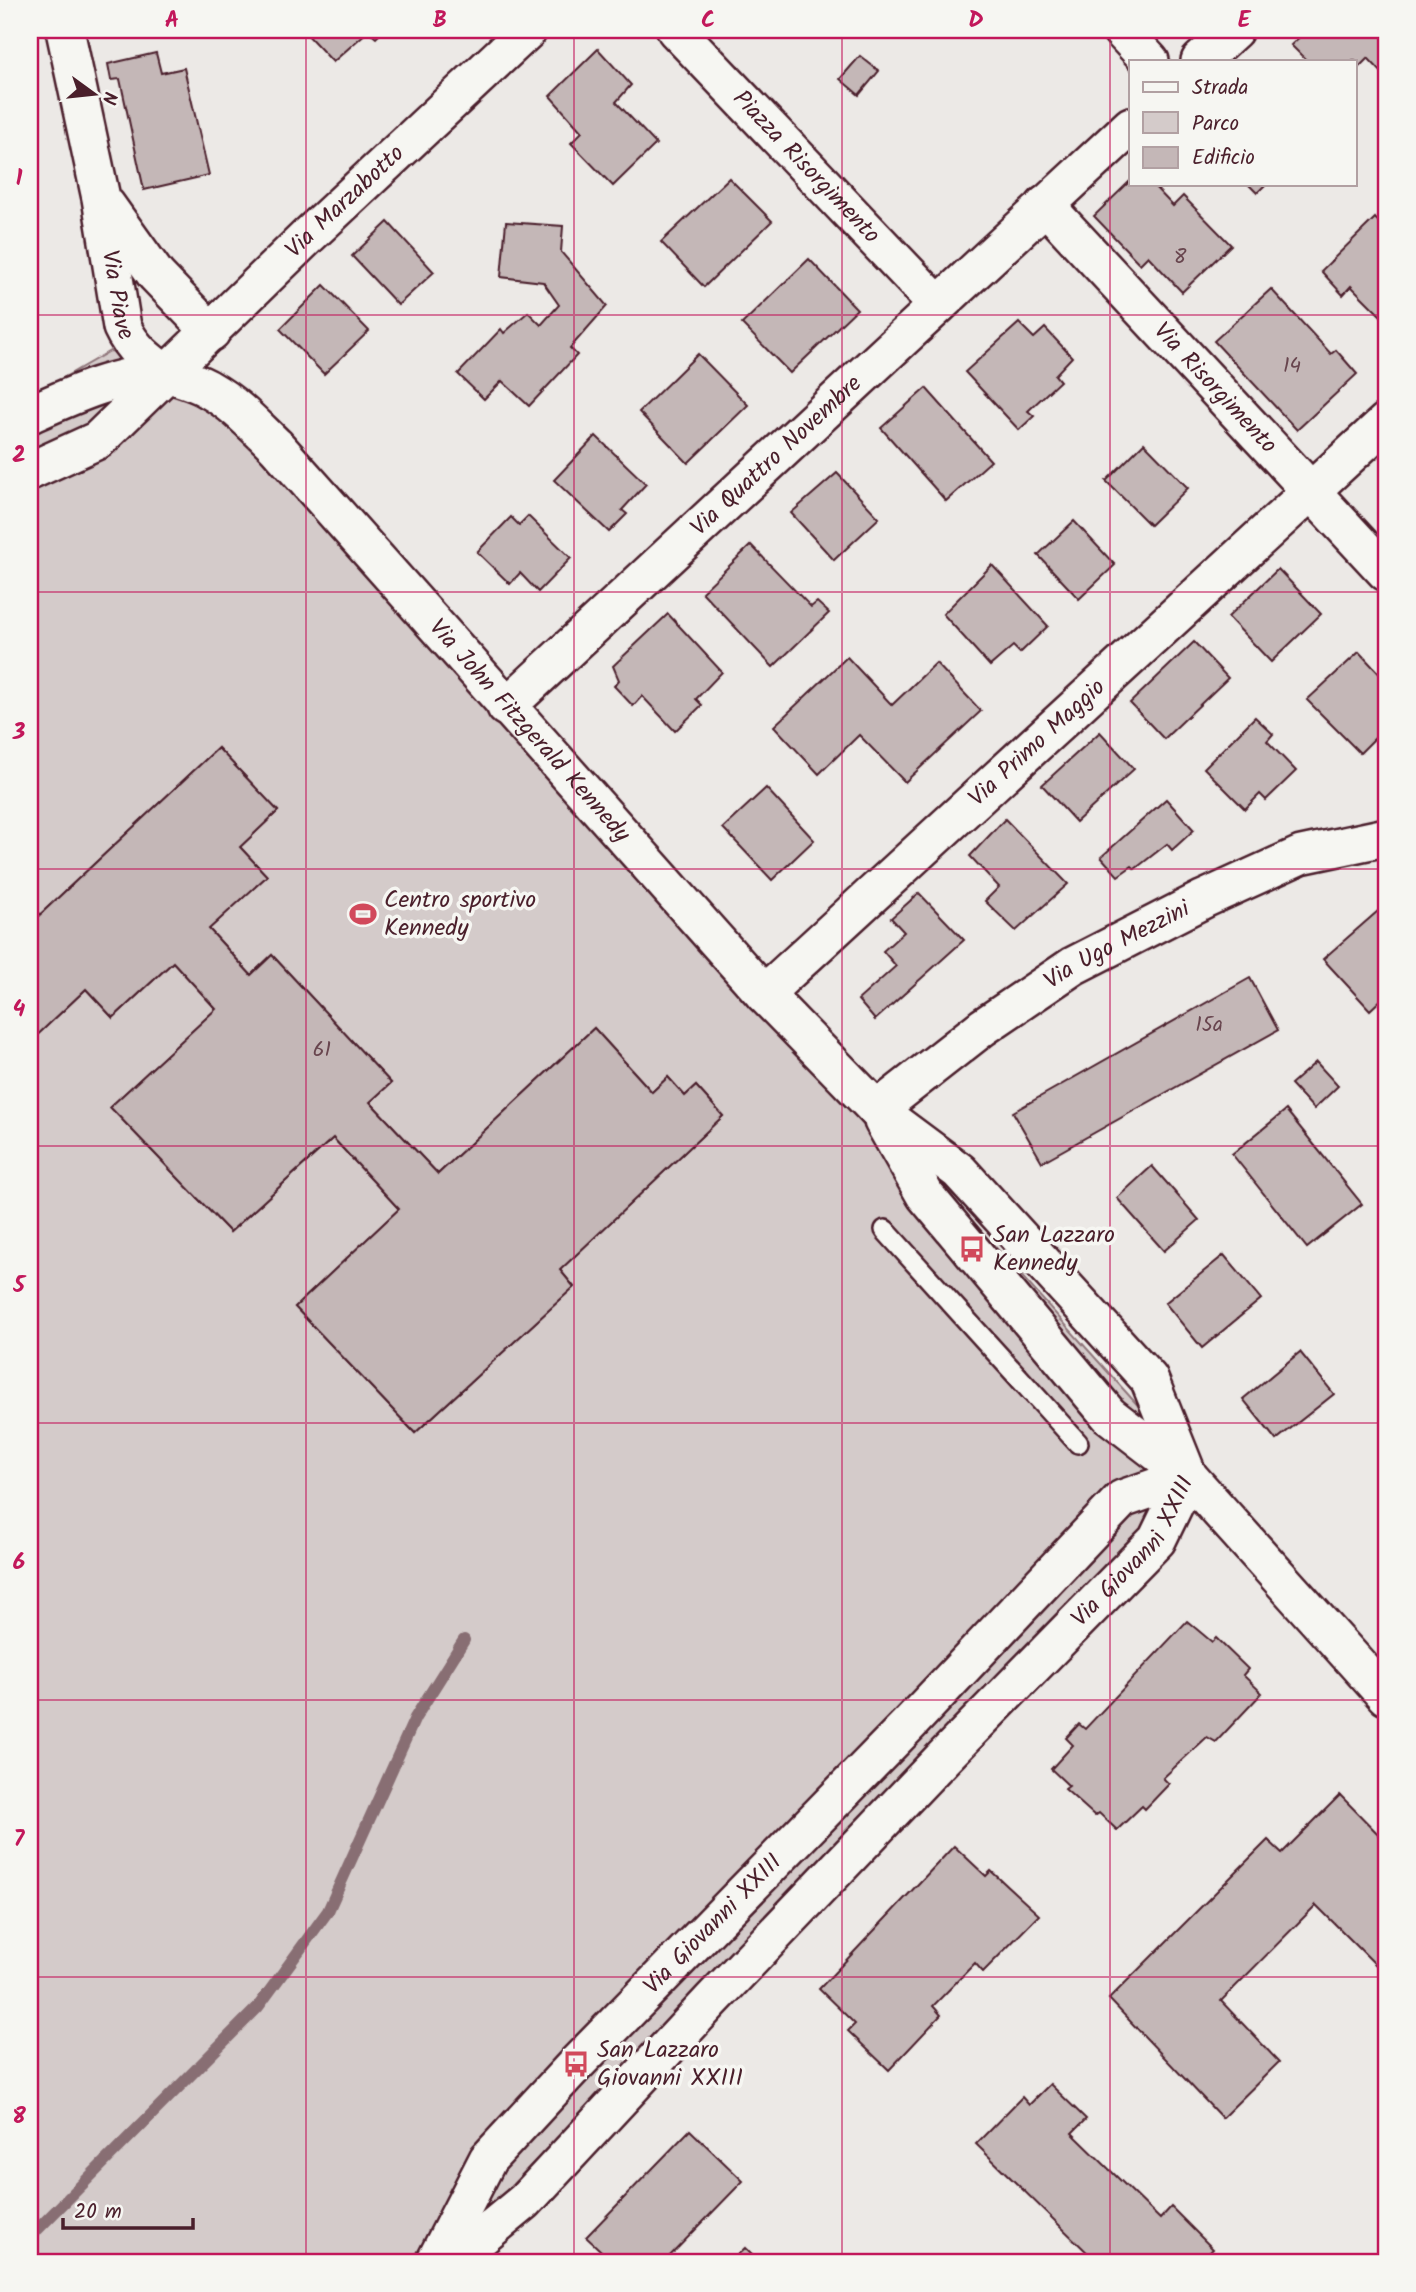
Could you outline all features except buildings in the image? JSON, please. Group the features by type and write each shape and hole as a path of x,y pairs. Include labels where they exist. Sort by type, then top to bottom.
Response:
{"street":[{"name":"Via Piave","path":"65,30 101,198 122,327 130,343 142,357 166,373"},
{"name":"Via Marzabotto","path":"166,373 528,30"},
{"name":"Piazza Risorgimento","path":"676,30 938,305"},
{"path":"1121,30 1149,60"},
{"path":"1201,60 1234,30"},
{"name":"Via Quattro Novembre","path":"506,707 1129,128"},
{"name":"Via Piave","path":"101,198 156,275 211,332"},
{"name":"Via Risorgimento","path":"1045,205 1386,572"},
{"path":"30,471 98,440 166,373"},
{"name":"Via John Fitzgerald Kennedy","path":"30,414 76,394 119,380 166,373 208,388 231,404 276,446 764,994 877,1110 959,1171 1149,1379 1188,1476"},
{"name":"Via Primo Maggio","path":"764,994 1386,422"},
{"name":"Via Ugo Mezzini","path":"877,1110 983,1027 1073,966 1204,899 1301,855 1386,837"},
{"name":"Via John Fitzgerald Kennedy","path":"877,1110 925,1195 1109,1415 1188,1476 1386,1696"},
{"name":"Via Giovanni XXIII","path":"435,2262 488,2159 576,2064 910,1723 1122,1499 1188,1476"},
{"name":"Via Giovanni XXIII","path":"451,2262 525,2201 943,1758 1157,1540 1188,1476"}],"lane":[{"path":"885,1230 1078,1443"}],"green space":[{"name":"Centro sportivo Kennedy","path":"110,351 170,353 212,375 1160,1430 1172,1505 437,2262 30,2262 30,397"}],"waterway":[{"path":"30,2237 258,2007 328,1911 415,1718 464,1640"}],"place":[{"name":"Centro sportivo Kennedy","path":"363,914"},
{"name":"San Lazzaro Kennedy","path":"972,1249"},
{"name":"San Lazzaro Giovanni XXIII","path":"576,2064"}]}
